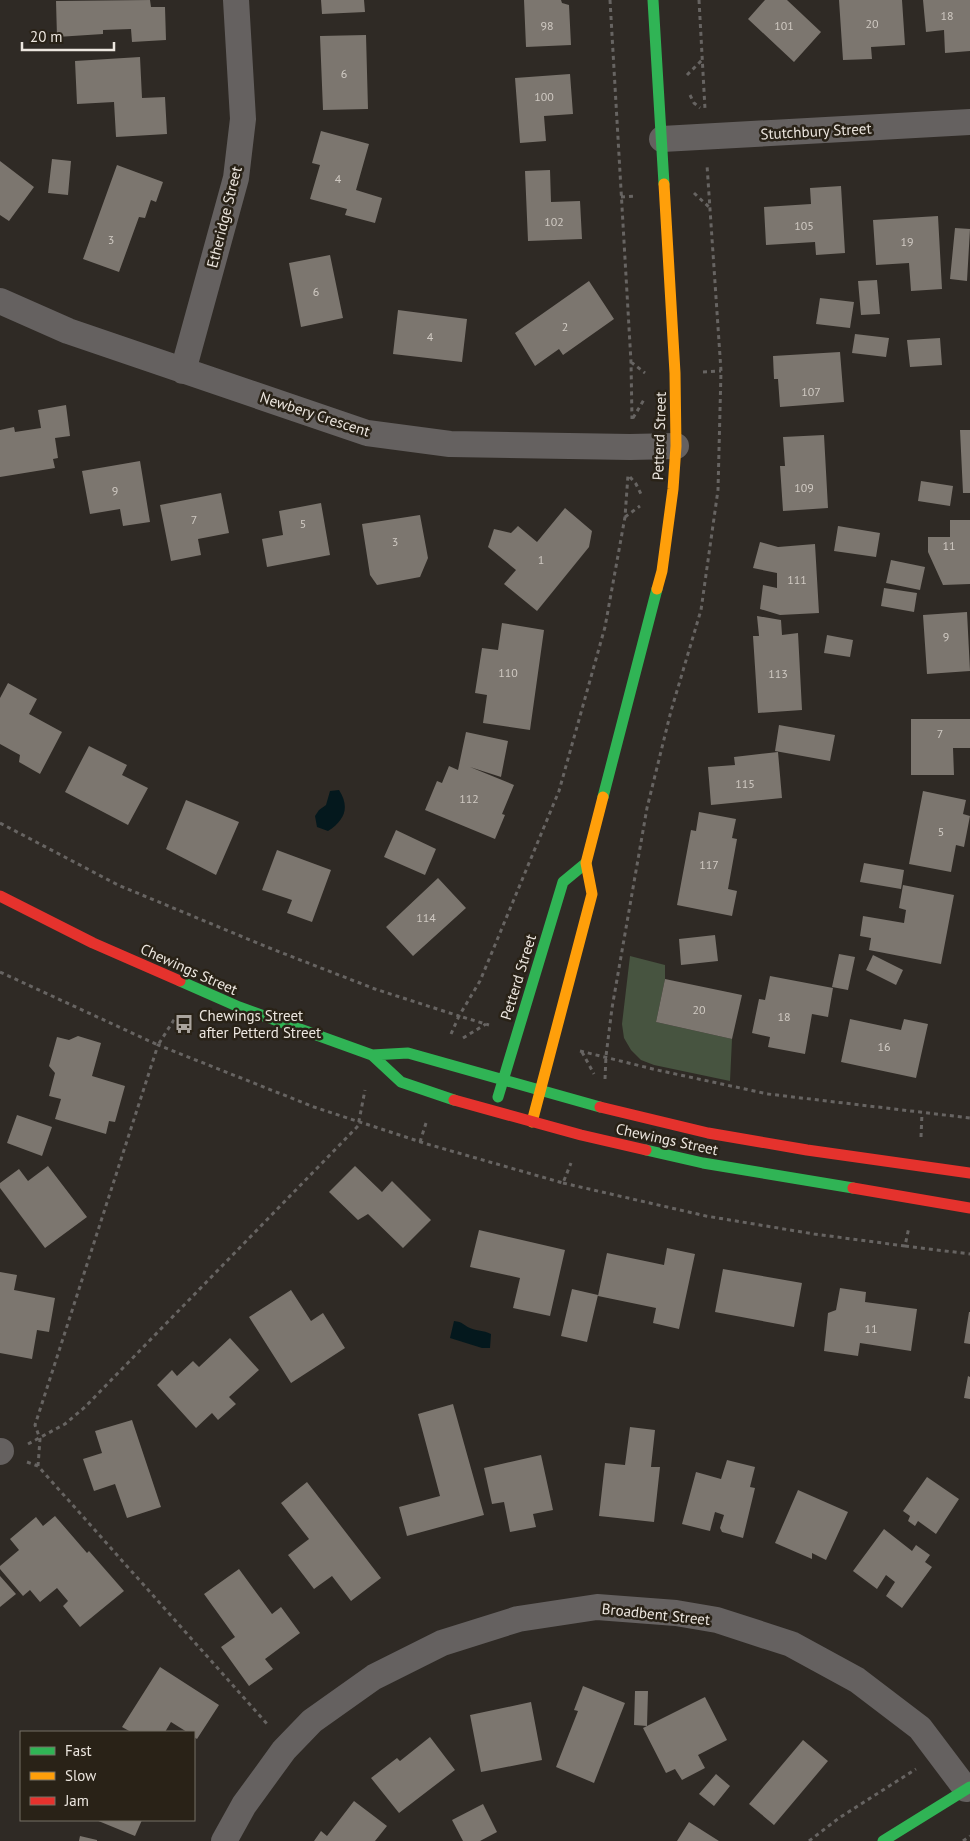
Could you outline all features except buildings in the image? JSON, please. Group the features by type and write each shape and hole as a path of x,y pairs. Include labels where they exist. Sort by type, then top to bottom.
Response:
{"street":[{"name":"Etheridge Street","path":"183,371 236,178 242,119 236,0"},
{"name":"Petterd Street","path":"532,1122 592,894 586,863 662,571 671,509 676,446 674,334 653,0"},
{"name":"Stutchbury Street","path":"662,139 970,122"},
{"name":"Newbery Crescent","path":"0,301 68,331 367,433 450,444 676,446"},
{"name":"Petterd Street","path":"494,1110 563,882 586,863"},
{"name":"Chewings Street","path":"0,896 93,943 239,1007 372,1056 401,1082 434,1094 532,1122 703,1163 912,1199 969,1205"},
{"name":"Chewings Street","path":"372,1056 408,1053 540,1090 615,1119 707,1141 822,1152 970,1173"},
{"path":"611,1142 615,1119"},
{"path":"703,1163 707,1141"},
{"path":"817,1183 822,1152"},
{"name":"Broadbent Street","path":"224,1841 244,1805 288,1747 312,1721 374,1677 442,1643 518,1619 597,1606 676,1613 717,1620 791,1644 857,1680 920,1728 968,1788"},
{"path":"884,1841 968,1788"}],"path":[{"path":"610,0 631,362 632,418 644,401 645,395"},
{"path":"688,90 694,103 706,114 699,0"},
{"path":"687,82 687,74 702,60"},
{"path":"702,164 707,159"},
{"path":"694,188 694,194 711,208"},
{"path":"631,362 648,375"},
{"path":"447,1042 459,1016 480,981 559,791 605,627 624,517 628,476 636,484 642,499"},
{"path":"624,517 643,504"},
{"path":"0,823 126,889 266,947 375,989 459,1016"},
{"path":"0,972 158,1045 314,1107 427,1144 563,1183 706,1216 814,1234 970,1254"},
{"path":"38,1466 40,1439 35,1426 158,1045 177,1015"},
{"path":"455,1040 469,1035 486,1024"},
{"path":"596,1077 582,1051 657,1070 768,1094 970,1118"},
{"path":"1,1452 40,1439 65,1424 85,1407 358,1126 372,1056"},
{"path":"601,1081 605,1086 606,1056"},
{"path":"563,1183 572,1159"},
{"path":"905,1246 911,1218 912,1199"},
{"path":"1,1452 38,1466 288,1747"},
{"path":"809,1841 839,1818 916,1769"},
{"path":"963,1841 970,1836"}],"green space":[{"path":"630,956 665,965 665,979 656,1022 732,1039 730,1081 654,1065 641,1060 631,1050 624,1038 622,1024"}],"shaded area":[{"path":"339,790 345,808 342,818 328,831 317,827 315,816 326,805 330,791"},
{"path":"454,1321 491,1334 490,1348 482,1348 450,1338"}],"traffic: fast":[{"path":"653,0 664,184"},
{"path":"603,797 657,589"},
{"path":"498,1097 563,882 586,863"},
{"path":"180,981 239,1007 372,1055 401,1082 454,1100"},
{"path":"372,1055 408,1053 600,1107"},
{"path":"646,1150 703,1163 853,1188"},
{"path":"883,1841 970,1787"}],"traffic: slow":[{"path":"657,589 662,571 673,489 676,446 675,373 664,184"},
{"path":"532,1122 592,894 586,863 603,797"}],"traffic: jam":[{"path":"0,896 93,943 180,981"},
{"path":"454,1100 581,1135 646,1150"},
{"path":"600,1107 708,1133 807,1150 970,1173"},
{"path":"853,1188 970,1208"}],"place":[{"name":"Chewings Street after Petterd Street","path":"184,1024"}]}
